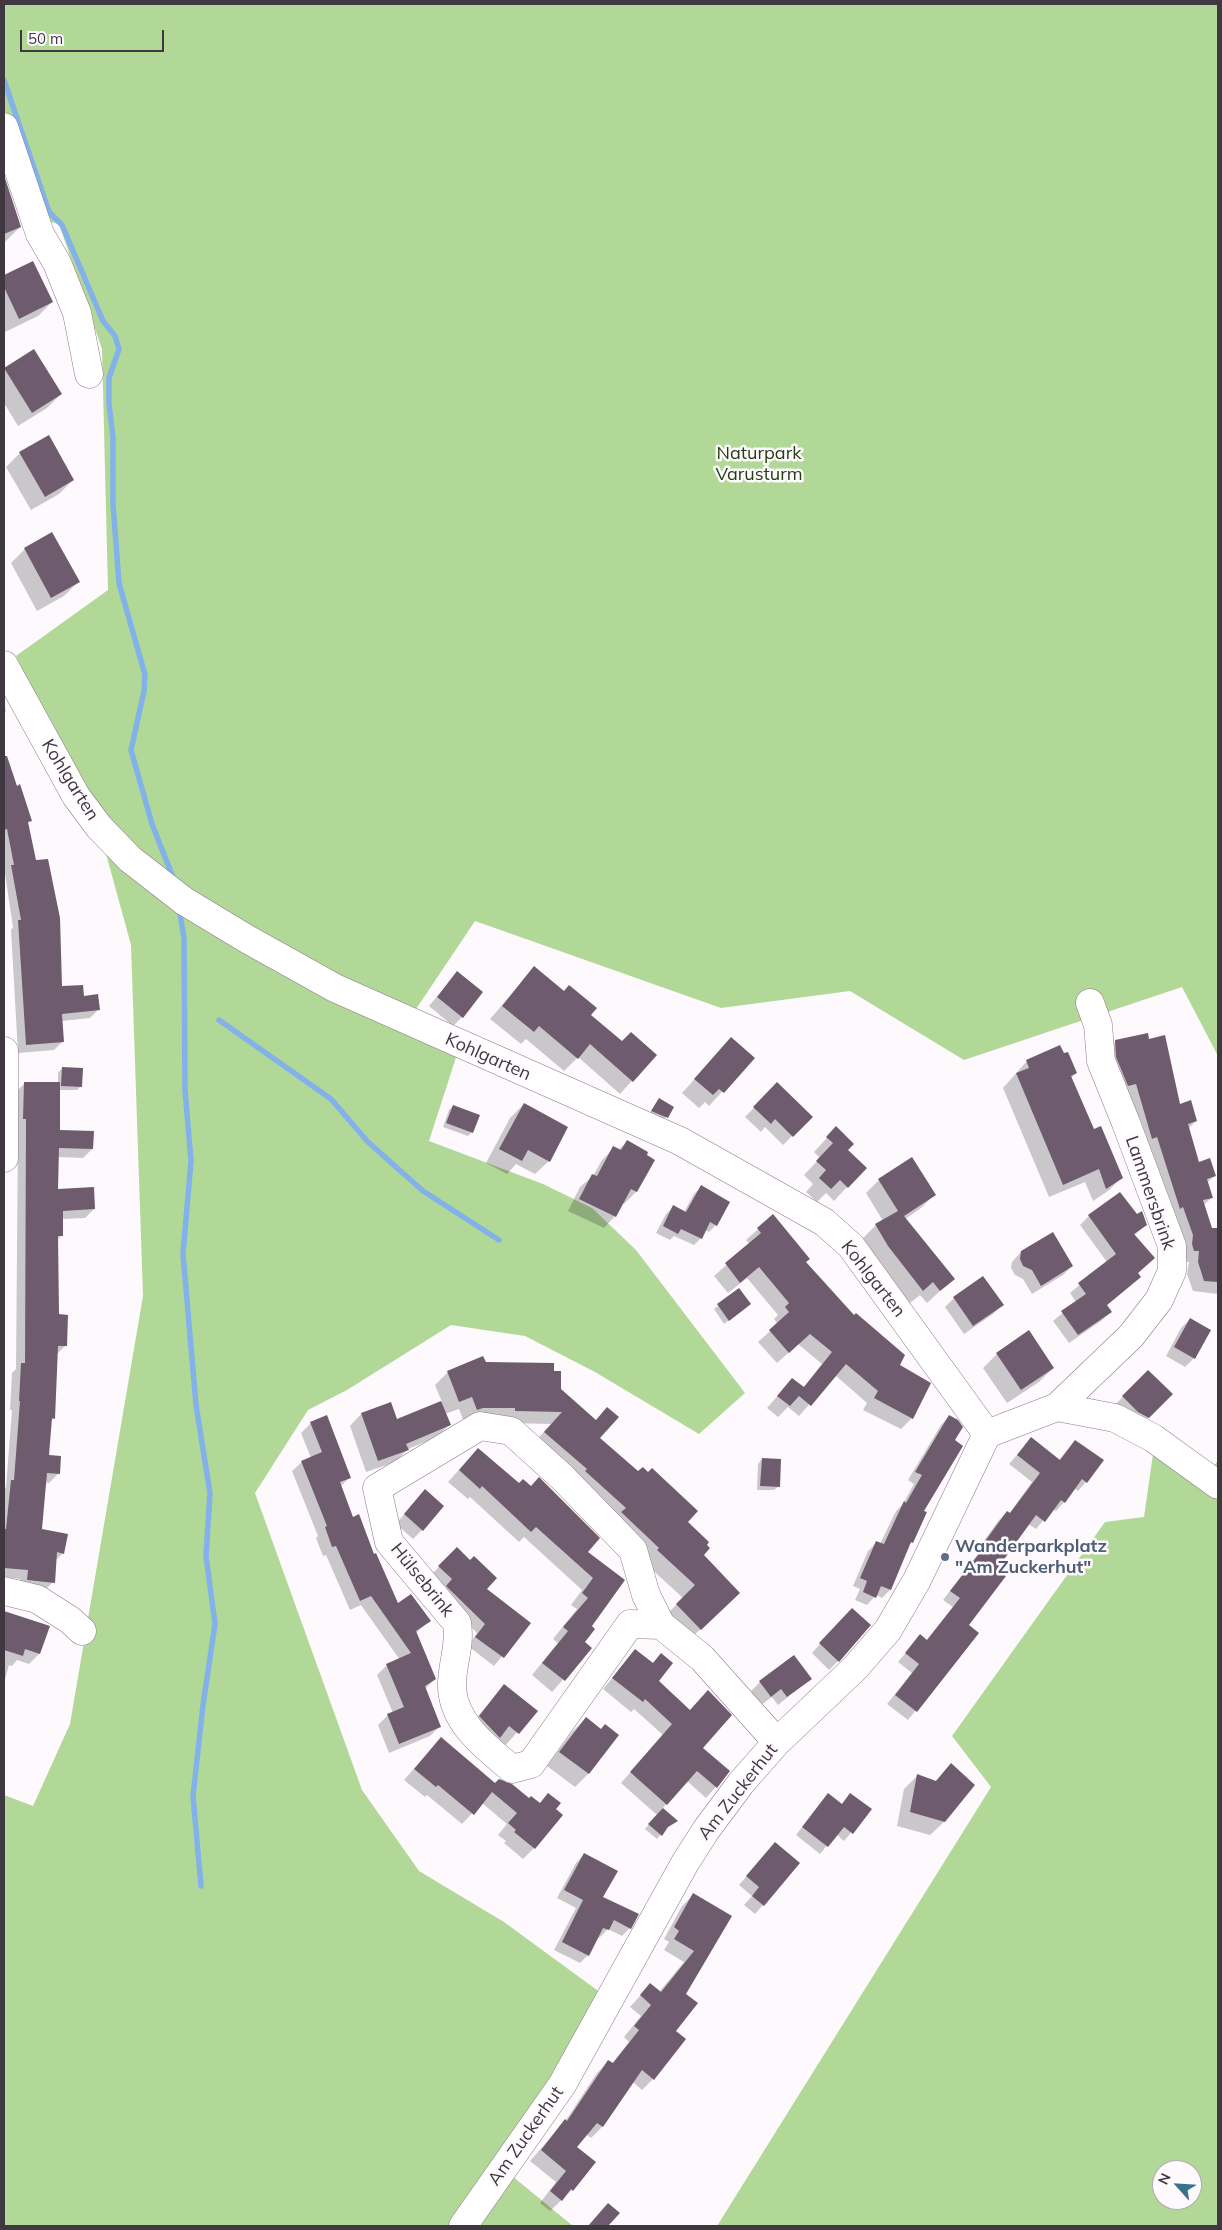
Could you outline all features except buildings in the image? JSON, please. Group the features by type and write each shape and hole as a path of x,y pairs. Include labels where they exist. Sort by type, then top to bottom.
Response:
{"street":[{"path":"4,128 40,234 57,263 77,313 89,374"},
{"name":"Kohlgarten","path":"4,664 76,796 99,827 130,859 184,901 246,939 335,988 680,1141 824,1222 851,1246 987,1434"},
{"name":"Lammersbrink","path":"1057,1407 1131,1336 1159,1300 1172,1271 1172,1246 1101,1061 1098,1025 1090,1003"},
{"path":"4,1051 4,1158"},
{"path":"987,1434 1057,1407 1116,1418 1153,1438 1218,1485"},
{"name":"Hülsebrink","path":"662,1625 630,1624 531,1764 512,1769 477,1741 459,1714 452,1688 459,1637 457,1623 390,1542 377,1488 480,1426 512,1431 562,1477 633,1550 646,1595 662,1625 702,1658 777,1742"},
{"name":"Am Zuckerhut","path":"463,2226 562,2086 685,1863 706,1830 741,1783 777,1742 855,1668 888,1630 917,1580 987,1434"},
{"path":"4,1591 37,1599 70,1620 82,1631"}],"green space":[{"name":"Naturpark Varusturm","path":"4,4 1218,4 1218,1056 1182,987 964,1060 850,991 721,1008 475,921 410,1018 459,1048 429,1141 543,1184 592,1208 636,1250 745,1393 699,1434 595,1372 525,1336 451,1325 347,1390 308,1410 255,1493 362,1790 419,1871 504,1922 601,1993 547,2090 495,2162 573,2226 4,2226 4,1795 33,1806 70,1724 143,1296 131,945 100,832 16,656 108,590 102,349 59,224 38,219 4,111"},
{"path":"1154,1447 1206,1479 1218,1460 1218,2226 717,2226 991,1787 952,1736 1105,1522 1144,1517"}],"waterway":[{"path":"4,80 49,212 62,225 103,321 115,336 119,349 109,378 109,404 113,437 113,504 119,583 145,675 144,691 131,750 152,824 174,880"},
{"path":"180,914 184,938 185,1090 191,1161 183,1254 196,1405 210,1493 206,1556 215,1624 203,1705 193,1796 201,1886"},
{"path":"219,1020 331,1099 368,1142 423,1191 499,1240"}],"place":[{"name":"Wanderparkplatz \"Am Zuckerhut\"","path":"945,1557"}]}
